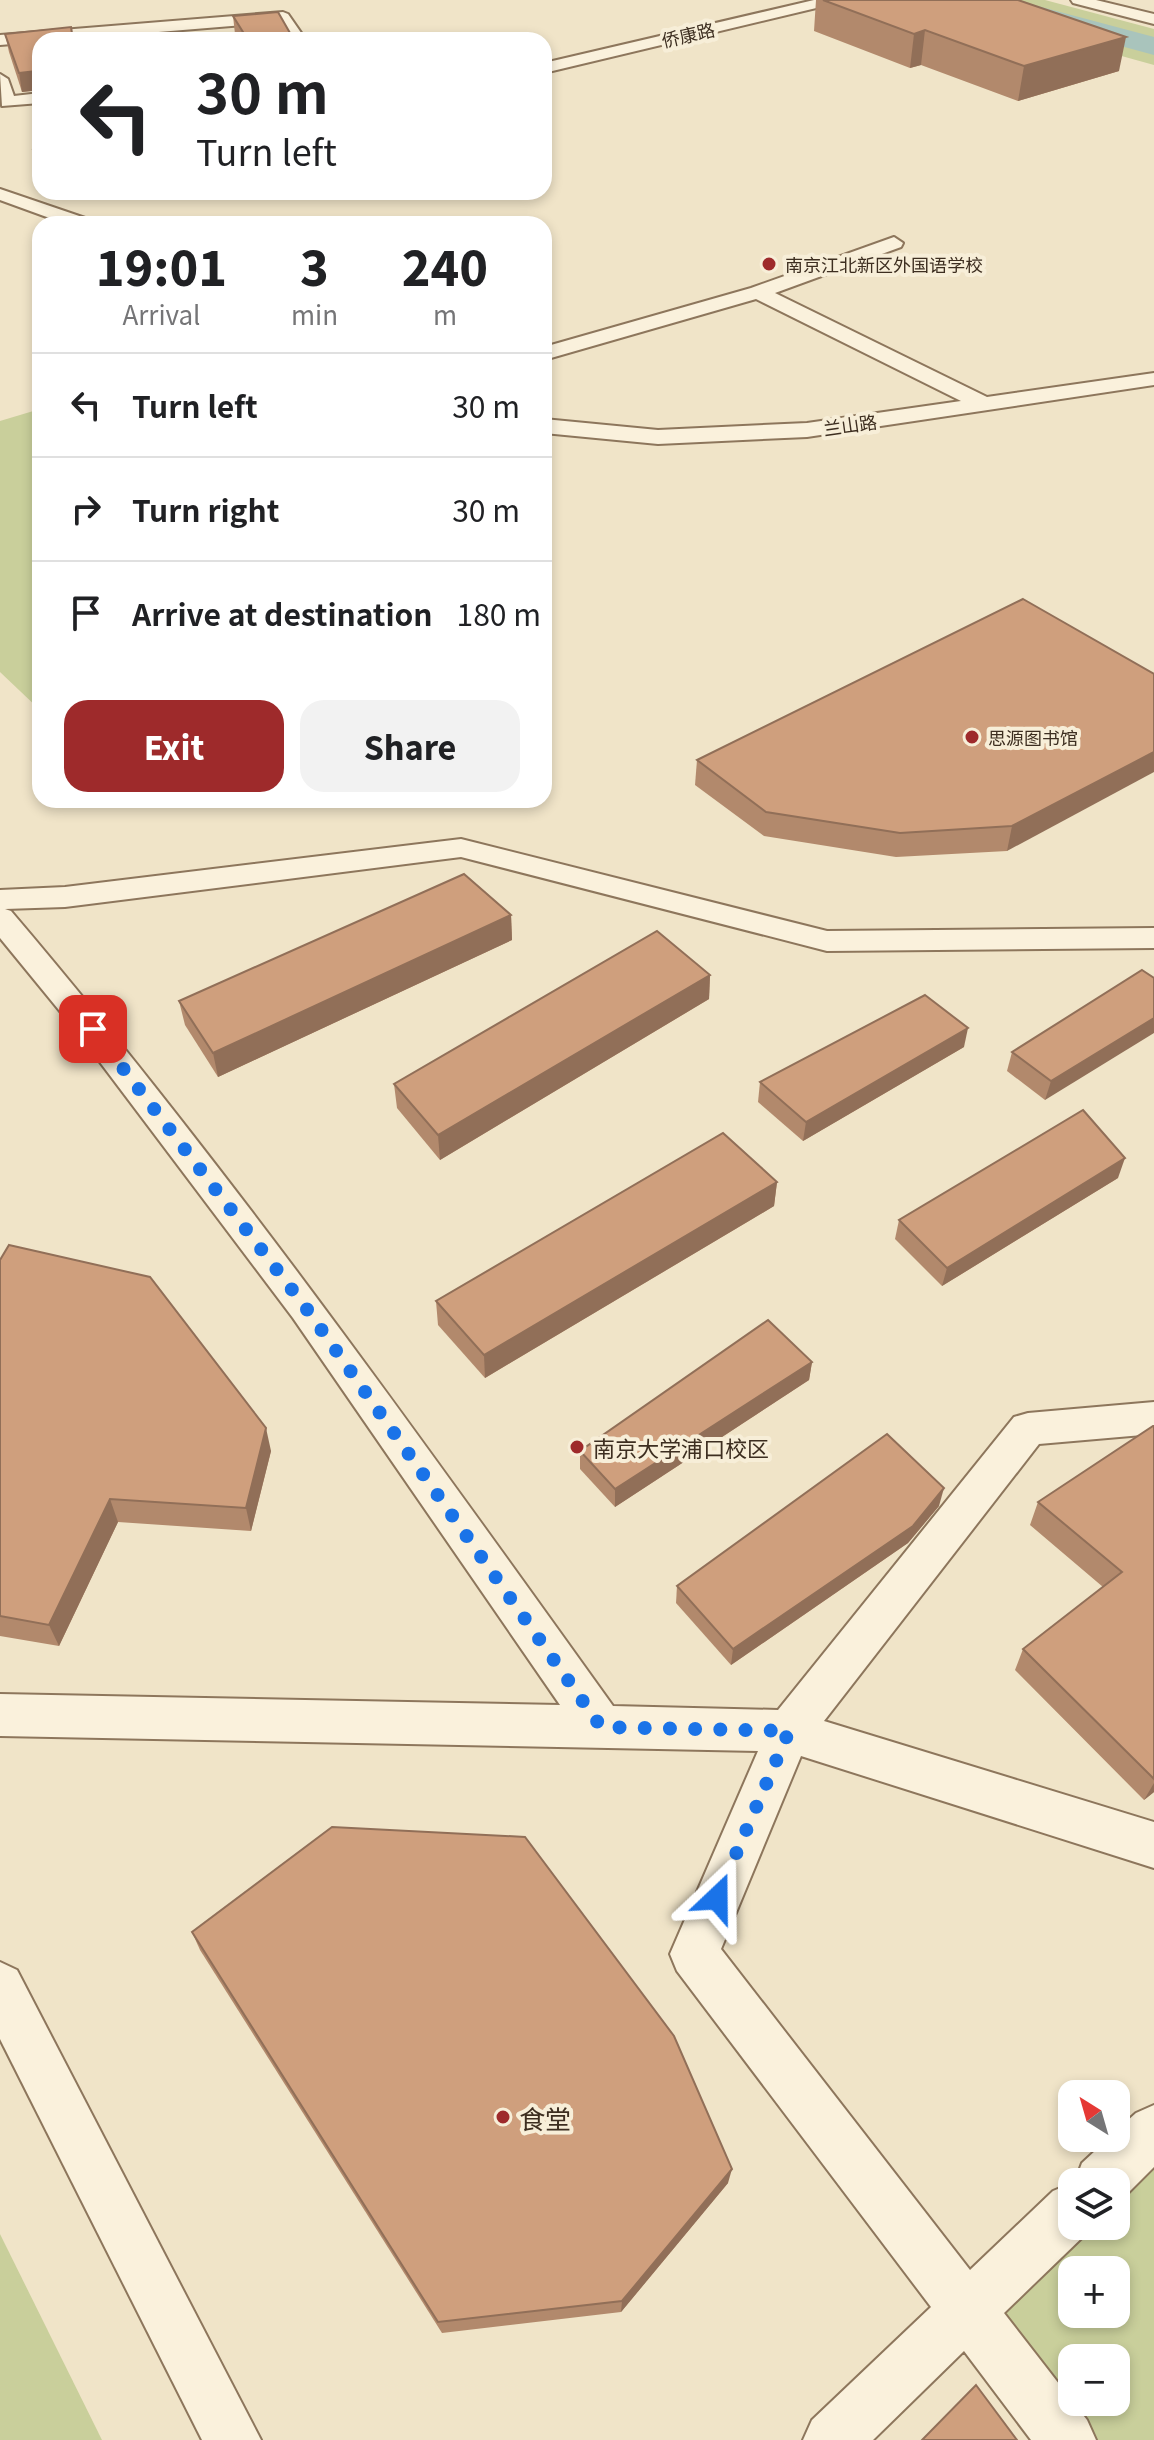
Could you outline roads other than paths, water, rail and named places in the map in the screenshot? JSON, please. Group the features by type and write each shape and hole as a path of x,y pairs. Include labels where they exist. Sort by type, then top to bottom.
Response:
{"street":[{"name":"侨康路","path":"552,66 833,0"},
{"path":"1078,0 1154,19"},
{"path":"138,32 283,17 293,32"},
{"path":"0,40 32,39"},
{"path":"0,79 8,102 32,99"},
{"path":"0,194 63,216"},
{"path":"3,212 48,200"},
{"path":"3,212 32,221"},
{"path":"552,352 758,292 894,243"},
{"path":"758,292 984,404"},
{"name":"兰山路","path":"552,427 658,437 807,430 1154,379"},
{"name":"兰山路","path":"552,444 615,452 741,451 964,424 1154,395"},
{"path":"0,900 65,897 461,848 827,941 1154,938"},
{"path":"0,918 93,1029 306,1308 601,1727"},
{"path":"1067,2440 694,1954 789,1731 1028,1429 1154,1418"},
{"path":"0,1715 789,1731 1154,1845"},
{"path":"0,1987 232,2440"},
{"path":"1116,2168 1154,2131"},
{"path":"832,2440 1058,2223"}],"waterway":[{"path":"984,0 1154,46"}],"place":[{"name":"南京江北新区外国语学校","path":"769,264"},
{"name":"思源图书馆","path":"972,737"},
{"name":"南京大学浦口校区","path":"577,1447"},
{"name":"食堂","path":"503,2117"}]}
